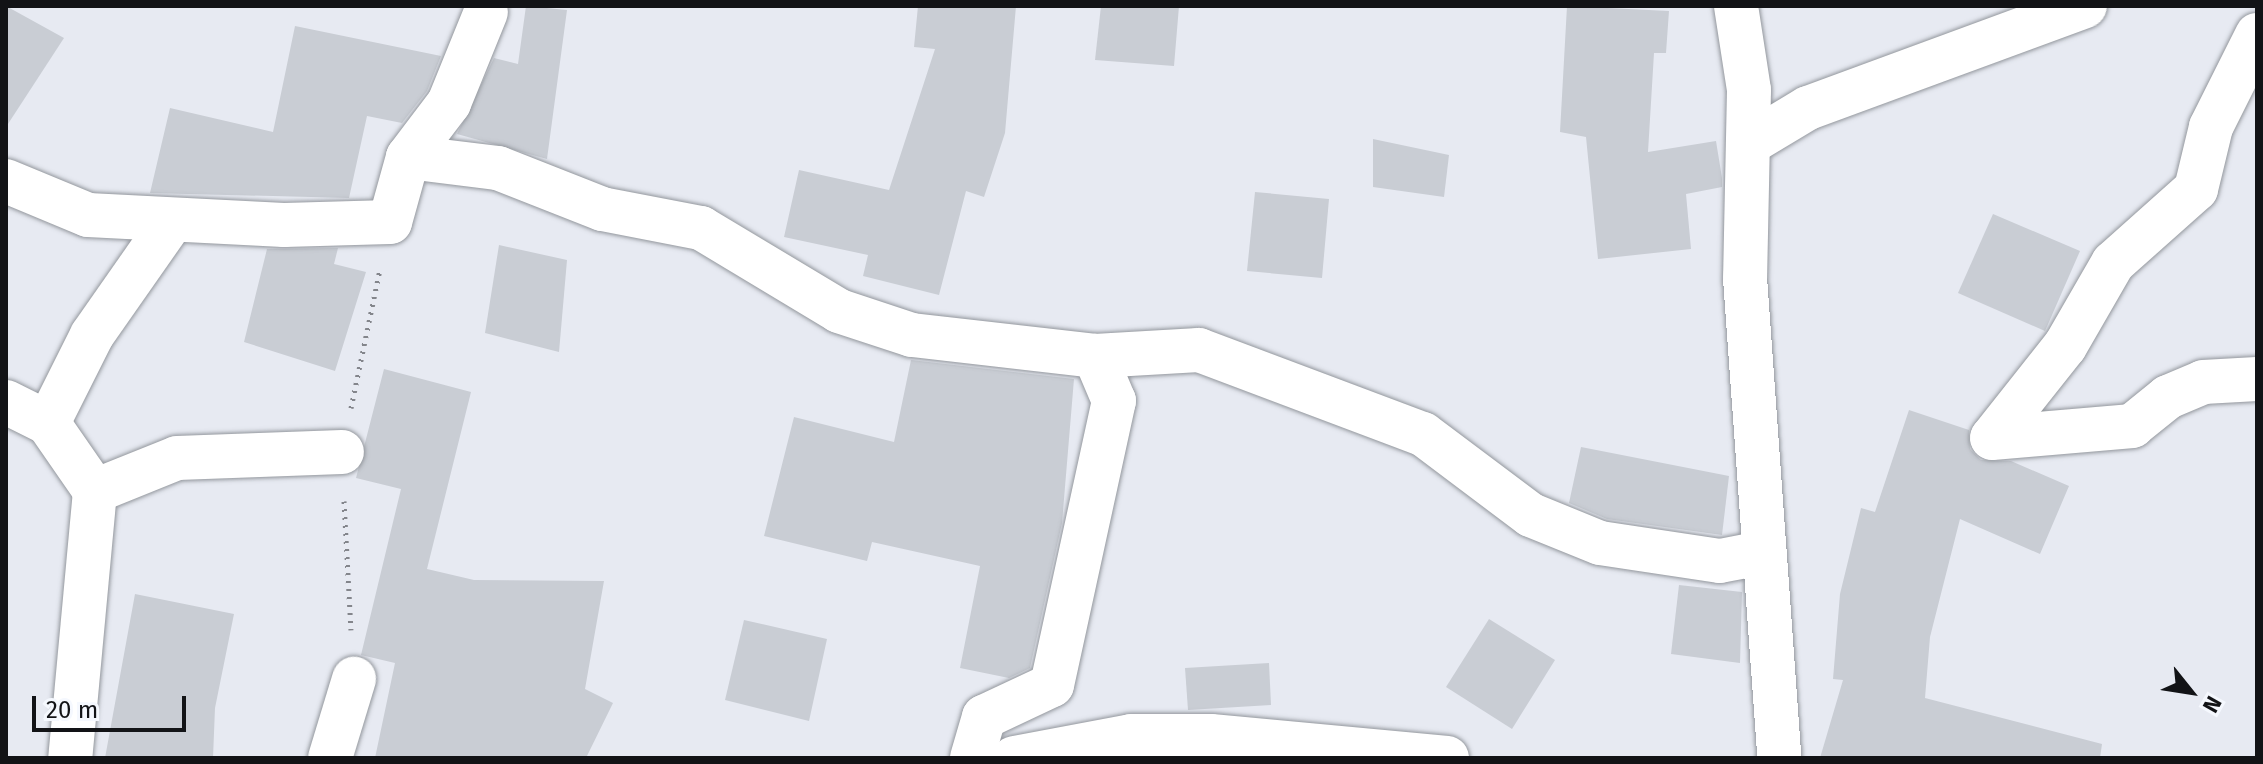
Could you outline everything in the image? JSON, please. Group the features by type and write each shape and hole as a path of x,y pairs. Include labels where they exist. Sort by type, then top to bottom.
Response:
{"street":[{"path":"1736,6 1749,90 1745,278 1762,477 1762,553 1778,683 1779,758"},
{"path":"1748,144 1808,108 2085,6"},
{"path":"6,181 88,215 171,222 390,222 408,157 449,103 486,12"},
{"path":"2257,35 2211,127 2196,189 2113,263 2065,346 1992,438 2132,426 2168,397 2203,382 2257,379"},
{"path":"408,157 498,168 602,209 701,228 839,311 912,335 1095,356 1199,350 1423,434 1531,515 1600,543 1720,561 1762,553"},
{"path":"48,423 92,335 171,222"},
{"path":"972,758 984,717 1052,685 1056,672 1114,401 1095,356"},
{"path":"6,402 48,423 95,491 70,758"},
{"path":"95,491 177,458 342,452"},
{"path":"330,758 354,679"},
{"path":"1014,758 1131,736 1211,736 1447,758"}],"path":[{"path":"354,679 342,452 390,222"}],"building":[{"path":"6,6 64,38 6,127"},
{"path":"526,6 567,10 547,159 457,134 494,58 518,64"},
{"path":"918,6 1016,6 1005,133 984,197 966,191 939,295 863,276 868,255 784,237 799,170 889,190 935,49 914,47"},
{"path":"1101,6 1179,6 1174,66 1095,60"},
{"path":"1567,6 1669,11 1666,53 1654,53 1648,152 1716,141 1722,178 1722,187 1686,194 1691,249 1598,259 1586,137 1560,132"},
{"path":"295,26 441,56 427,91 402,123 367,116 349,198 150,193 170,108 273,132"},
{"path":"1373,139 1449,155 1444,197 1373,187"},
{"path":"1255,192 1329,199 1322,278 1247,271"},
{"path":"1993,214 2080,251 2045,331 1958,293"},
{"path":"499,245 567,260 559,352 485,333"},
{"path":"338,248 334,264 366,272 335,371 244,342 267,249"},
{"path":"911,360 1074,379 1062,523 1030,668 1009,678 960,668 980,566 872,542 867,561 764,536 794,417 894,442"},
{"path":"384,369 471,392 427,569 474,580 604,581 585,689 613,703 586,758 375,758 395,663 361,655 401,489 356,478"},
{"path":"1909,410 1969,430 1970,449 1981,460 2011,461 2069,486 2040,554 1960,519 1930,637 1925,698 2102,744 2100,758 1820,758 1843,680 1833,679 1840,594 1861,508 1875,512"},
{"path":"1581,447 1729,476 1722,535 1607,519 1569,503"},
{"path":"1679,585 1742,592 1740,663 1671,654"},
{"path":"135,594 234,614 215,708 213,758 105,758"},
{"path":"1489,619 1555,660 1512,729 1446,687"},
{"path":"744,620 827,639 809,721 725,700"},
{"path":"1269,663 1271,705 1188,710 1185,668"}]}
